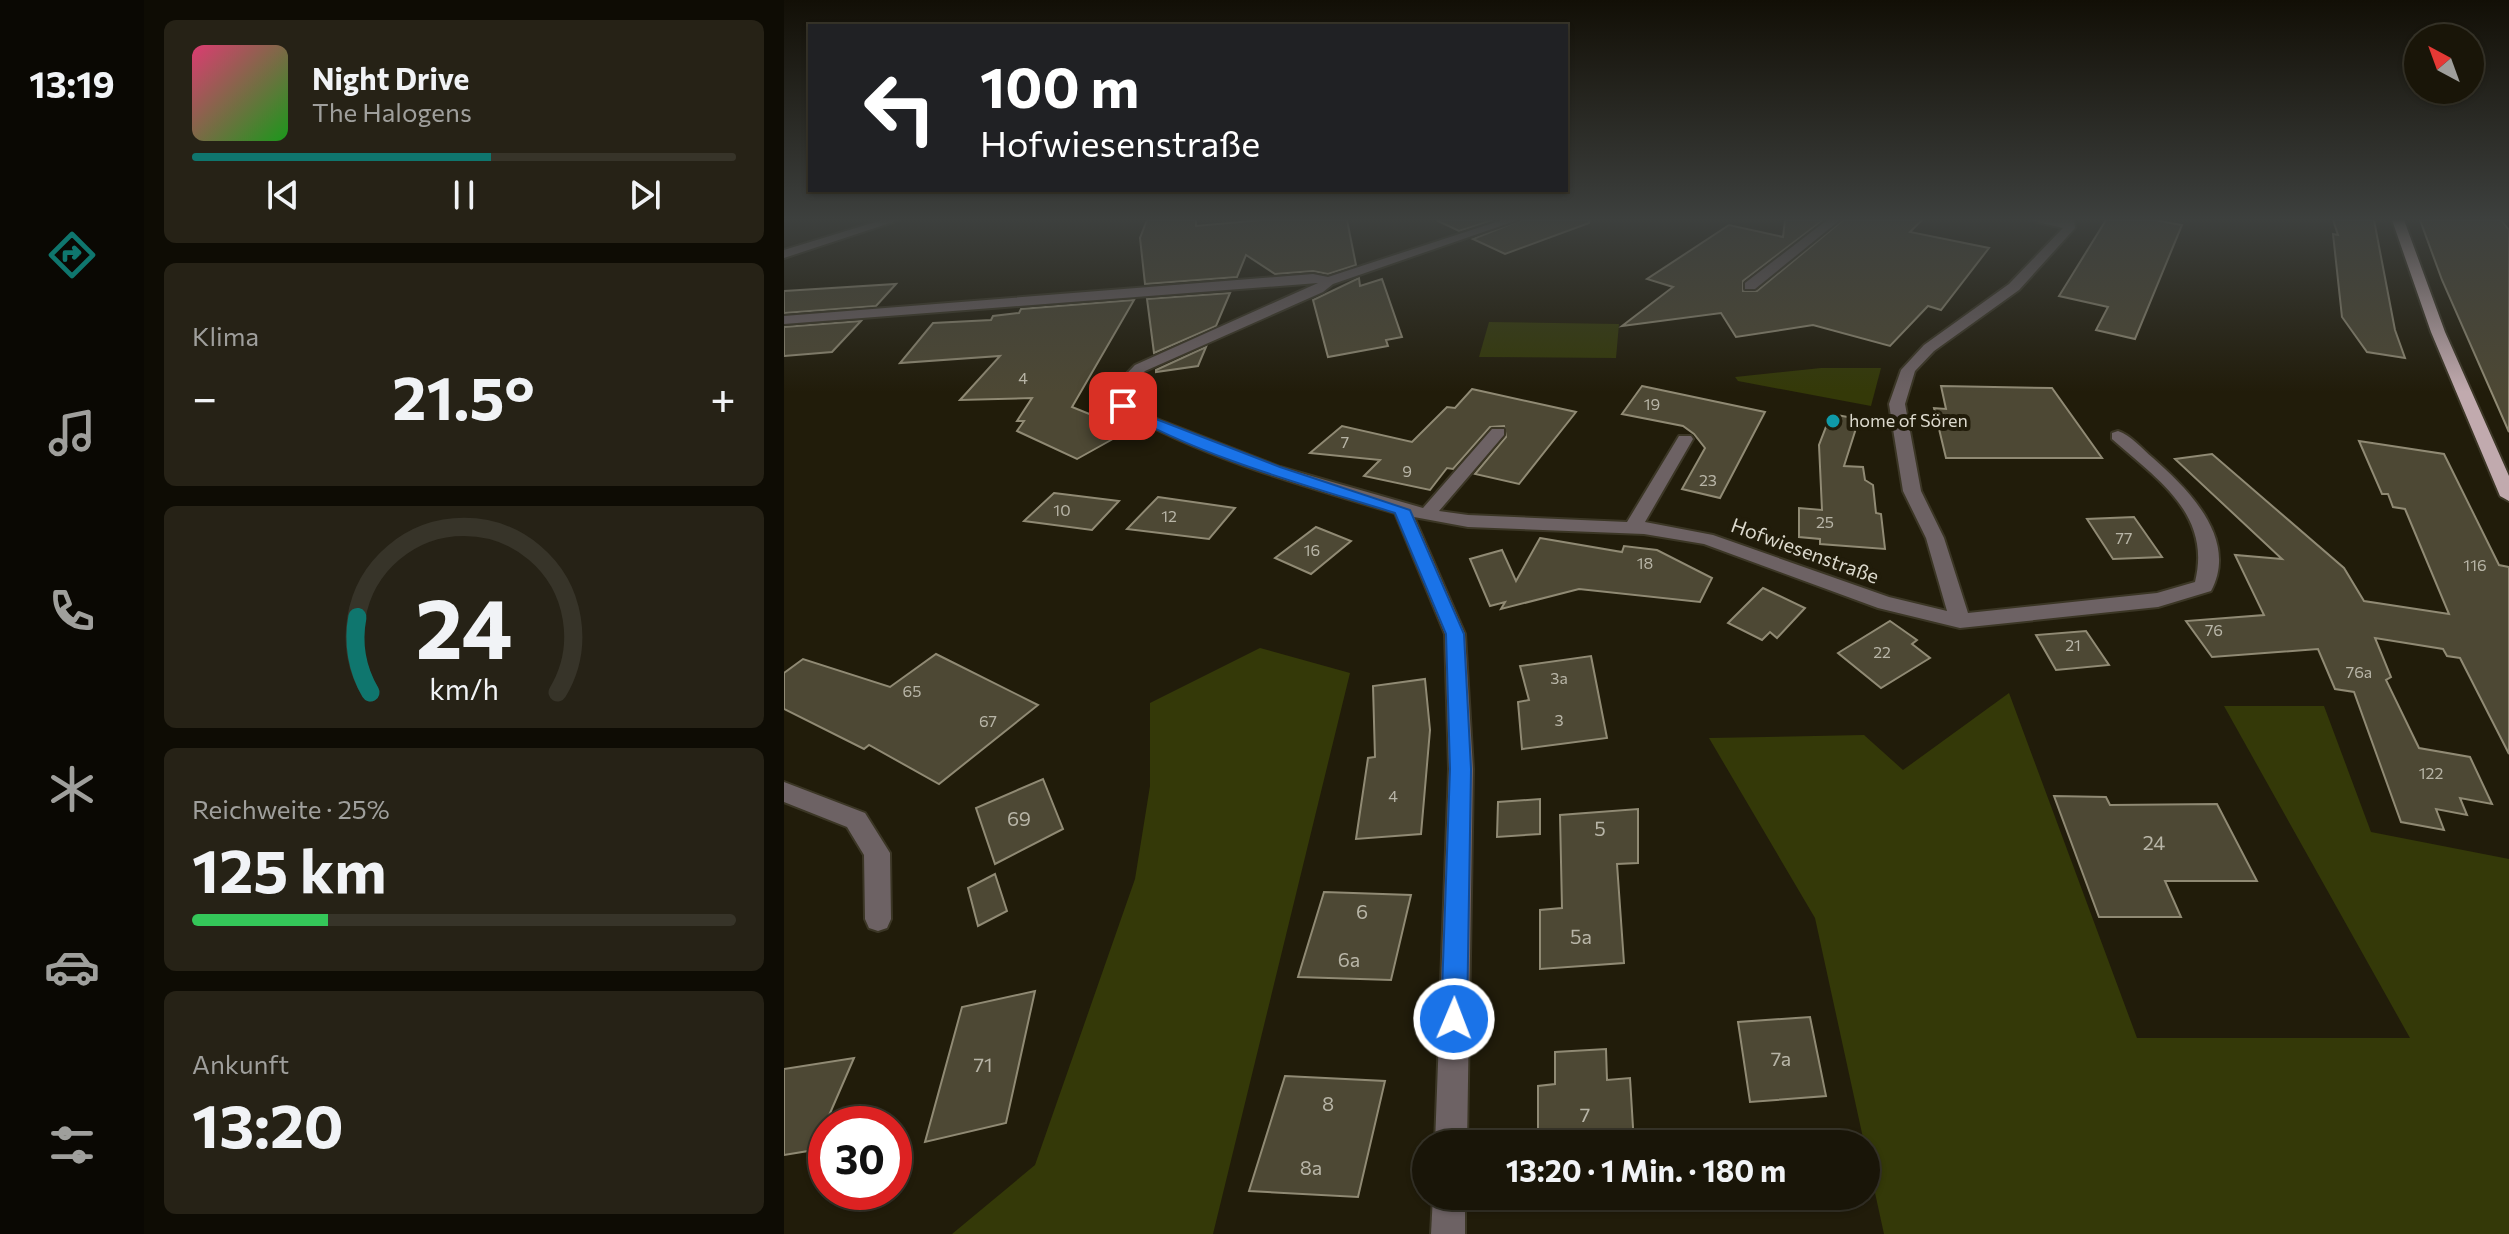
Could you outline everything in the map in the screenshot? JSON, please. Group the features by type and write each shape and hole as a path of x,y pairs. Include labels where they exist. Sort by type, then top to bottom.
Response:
{"main road":[{"path":"2419,278 2438,332 2509,496"}],"street":[{"path":"784,320 1313,278 1329,281 1339,278"},
{"path":"1750,286 1761,278"},
{"path":"1960,621 1935,538 1912,491 1897,404 1908,370 1929,348 2014,287 2022,278"},
{"name":"Hofwiesenstraße","path":"1329,281 1318,289 1140,368 1120,388 1123,406 1151,422 1274,471 1402,510 1468,521 1633,527 1707,539 1885,603 1960,621 2158,600 2204,586 2212,567 2208,536 2196,510 2118,436"},
{"path":"1427,514 1498,432"},
{"path":"1633,527 1685,439"},
{"path":"1402,510 1455,634 1461,769 1451,1130"},
{"path":"784,792 856,820 877,853 878,919"},
{"path":"1448,1234 1449,1210"}],"green space":[{"path":"1489,322 1619,324 1616,358 1479,357"},
{"path":"1821,368 1881,368 1871,406 1738,381 1735,377"},
{"path":"1260,648 1350,673 1213,1234 952,1234 1035,1165 1135,879 1150,786 1150,703"},
{"path":"2009,693 2137,1038 2410,1038 2224,706 2324,706 2371,832 2509,859 2509,1234 1884,1234 1879,1210 1880,1130 1861,1130 1815,918 1709,738 1864,735 1903,770"}],"building":[{"path":"1144,278 1229,278 1145,284"},
{"path":"1359,278 1360,286 1382,279 1402,337 1386,340 1388,346 1328,357 1313,300"},
{"path":"1747,278 1743,281 1743,291 1757,291 1773,278 1966,278 1941,310 1928,306 1890,346 1813,325 1736,337 1721,313 1622,326 1673,287 1647,279"},
{"path":"2070,278 2160,278 2135,339 2096,330 2108,307 2059,296"},
{"path":"2338,278 2385,278 2395,330 2405,358 2367,352 2342,317"},
{"path":"2441,278 2509,278 2509,432"},
{"path":"896,284 876,306 784,313 784,291"},
{"path":"1230,293 1216,326 1154,353 1147,299"},
{"path":"1134,300 1072,407 1129,430 1077,459 1017,431 1024,421 1017,421 1032,398 960,400 1000,356 900,363 933,323 991,320 993,316 1019,313 1021,309"},
{"path":"861,321 832,352 784,356 784,327"},
{"path":"1206,347 1198,366 1156,372 1156,370"},
{"path":"1642,386 1765,412 1720,498 1682,489 1705,448 1694,434 1683,426 1622,414"},
{"path":"1941,386 2052,388 2102,458 1946,458 1934,408 1946,409"},
{"path":"1472,389 1576,412 1519,484 1475,474 1506,437 1504,426 1490,427 1453,469 1447,468 1430,490 1364,476 1380,460 1310,453 1342,426 1412,442 1447,407 1455,408"},
{"path":"1831,414 1859,419 1844,466 1863,467 1865,480 1873,485 1876,513 1881,514 1885,549 1820,544 1820,539 1799,537 1799,508 1822,510 1819,445"},
{"path":"2359,441 2444,454 2499,565 2509,567 2509,754 2460,658 2447,656 2443,649 2375,638 2391,677 2386,680 2419,748 2470,757 2492,804 2460,798 2467,815 2436,809 2444,830 2401,822 2354,692 2335,689 2318,649 2212,657 2186,621 2264,615 2235,555 2282,559 2175,459 2212,454 2344,568 2364,601 2449,614 2405,509 2393,507 2388,494 2382,494"},
{"path":"1054,493 1119,501 1092,530 1024,521"},
{"path":"1158,497 1235,508 1209,539 1127,529"},
{"path":"2134,517 2162,557 2113,559 2087,519"},
{"path":"1316,527 1351,541 1311,574 1275,558"},
{"path":"1540,538 1622,552 1624,546 1657,550 1712,578 1700,602 1579,589 1501,609 1505,602 1490,606 1470,559 1502,550 1516,581"},
{"path":"1763,588 1805,608 1777,638 1770,632 1762,640 1728,623"},
{"path":"1890,621 1917,640 1912,644 1930,658 1881,688 1838,653"},
{"path":"2086,631 2109,665 2056,670 2036,635"},
{"path":"936,654 1038,705 939,784 869,745 864,749 784,709 784,673 803,659 890,687"},
{"path":"1591,656 1607,738 1522,749 1518,702 1529,700 1520,666"},
{"path":"1425,679 1430,730 1421,834 1356,839 1368,758 1375,757 1373,686"},
{"path":"1043,779 1063,829 995,864 976,808"},
{"path":"2054,796 2106,797 2110,805 2217,804 2257,881 2165,881 2181,917 2099,917"},
{"path":"1540,799 1540,834 1497,837 1498,802"},
{"path":"1638,809 1638,863 1617,864 1624,963 1540,969 1540,910 1562,908 1560,815"},
{"path":"995,874 1007,911 978,926 968,888"},
{"path":"1324,892 1411,895 1391,980 1298,977"},
{"path":"1035,991 1006,1123 925,1142 962,1007"},
{"path":"1810,1017 1826,1096 1750,1102 1738,1022"},
{"path":"1606,1049 1607,1080 1630,1078 1633,1130 1538,1130 1538,1086 1555,1084 1555,1052"},
{"path":"854,1058 833,1106 808,1106 808,1151 784,1155 784,1069"},
{"path":"1285,1076 1385,1081 1358,1197 1249,1191"}],"place":[{"name":"home of Sören","path":"1833,421"}],"route":[{"path":"1123,406 1151,422 1274,471 1402,510 1455,634 1461,769 1454,1019"}]}
